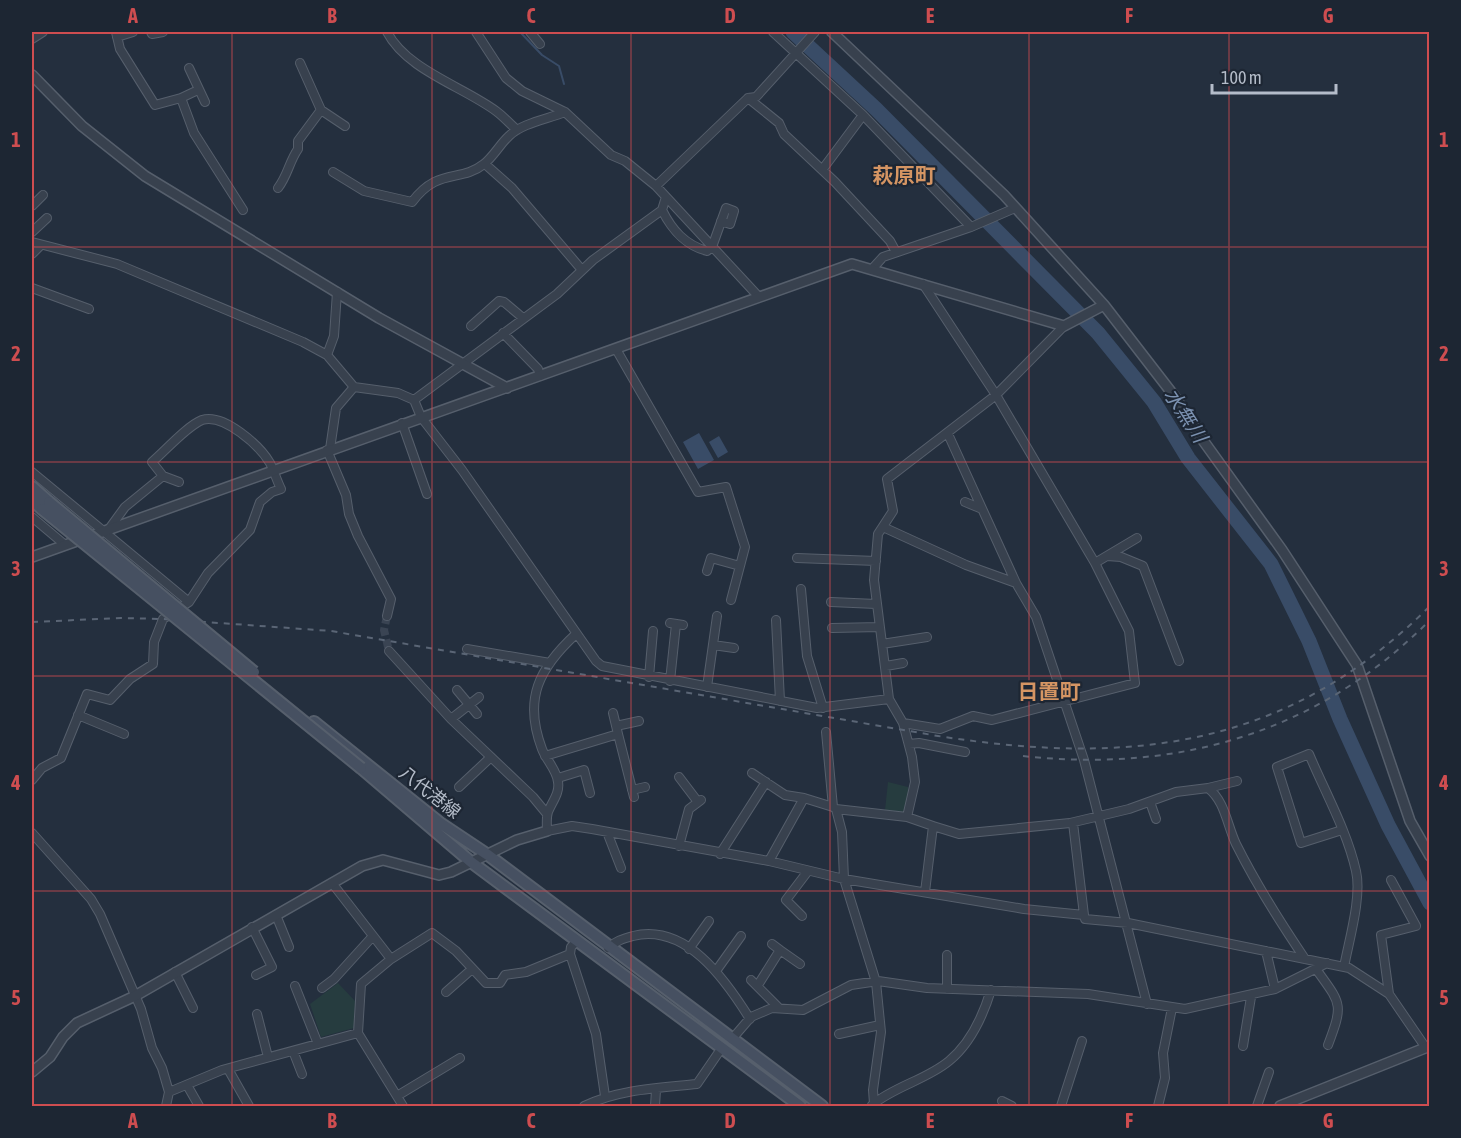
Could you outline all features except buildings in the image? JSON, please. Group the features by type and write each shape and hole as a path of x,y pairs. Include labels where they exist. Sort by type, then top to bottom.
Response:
{"main road":[{"name":"八代港線","path":"32,487 46,505 471,862 800,1107"},
{"name":"八代港線","path":"32,500 46,505 440,823 488,855 608,948 822,1107"}],"street":[{"path":"32,39 44,32"},
{"path":"133,32 117,34 120,48 155,105 182,98 198,90"},
{"path":"151,32 152,34 163,32"},
{"path":"387,32 397,48 416,64 496,111 517,130"},
{"path":"476,32 507,78 522,91 565,112 611,155 625,161 656,186 759,297"},
{"path":"530,32 540,44"},
{"path":"773,32 863,114 974,226"},
{"path":"656,186 748,98 756,96 815,32"},
{"path":"832,32 1015,208 1104,305 1175,397 1340,636 1367,690 1410,821 1430,856"},
{"path":"300,63 321,110 345,126"},
{"path":"189,68 205,102"},
{"path":"32,75 82,126 145,176 337,292 507,387"},
{"path":"182,98 194,133 243,210"},
{"path":"748,98 779,123 784,134 890,240 896,252"},
{"path":"278,188 289,174 290,160 298,149 298,141 321,110"},
{"path":"333,172 364,191 412,202 421,190 436,180 485,164 517,130 565,112"},
{"path":"822,170 863,114"},
{"path":"485,164 512,188 582,270"},
{"path":"32,206 43,195"},
{"path":"414,400 557,294 582,270 662,210 666,197"},
{"path":"872,268 883,257 974,226 1015,208"},
{"path":"662,210 669,224 688,243 707,251 712,247 721,221"},
{"path":"32,232 47,218"},
{"path":"32,242 117,264 303,342 327,355 354,387 398,393 414,400 421,417 462,470 576,634 602,666 670,681 823,708 889,699"},
{"path":"32,254 41,245"},
{"path":"32,557 328,449 852,264 1064,326"},
{"path":"903,723 939,729 973,716 992,720 1135,683 1129,631 1095,563 996,395 923,284"},
{"path":"32,288 89,309"},
{"path":"327,355 334,336 337,292"},
{"path":"471,326 499,301 504,302 523,318"},
{"path":"907,817 915,782 903,723 889,699 874,580 879,534 892,511 887,479 996,395 1064,326 1104,305"},
{"path":"503,333 538,369 540,376"},
{"path":"616,349 698,492 726,487 745,547 731,600"},
{"path":"354,387 336,408 328,449 346,495 349,514 358,536 391,599 387,616"},
{"path":"32,780 42,768 61,758 87,694 110,700 130,679 153,664 154,642 163,619 189,602 208,573 250,530 260,502 272,492 281,489 271,464 241,432 214,419 206,419 194,426 152,462 163,476 179,482"},
{"path":"402,423 427,494"},
{"path":"948,434 1016,583 1036,617 1065,701 1099,816 1147,1004"},
{"path":"32,472 189,602"},
{"path":"105,531 111,527 125,507 163,476"},
{"path":"965,502 982,509"},
{"path":"32,517 64,544"},
{"path":"884,527 966,566 1016,583"},
{"path":"1095,563 1137,538"},
{"path":"1107,556 1121,556 1143,566 1179,661"},
{"path":"707,572 711,558 740,566"},
{"path":"797,558 876,561"},
{"path":"801,589 807,656 823,708"},
{"path":"831,602 876,604"},
{"path":"707,687 719,621"},
{"path":"670,681 676,654 676,624"},
{"path":"774,624 780,701"},
{"path":"832,628 880,627"},
{"path":"649,677 653,630"},
{"path":"547,831 547,814 556,796 558,778 545,756 533,709 534,693 550,663 576,634"},
{"path":"882,644 927,637"},
{"path":"713,645 734,648"},
{"path":"467,649 550,663"},
{"path":"389,651 451,719 533,796 547,814"},
{"path":"886,666 903,663"},
{"path":"457,690 477,714"},
{"path":"451,719 479,698"},
{"path":"613,713 633,793 645,787"},
{"path":"78,715 124,734"},
{"path":"545,756 639,721"},
{"path":"826,732 834,808 842,832 844,879 876,981 880,1025 872,1105"},
{"path":"909,744 919,743 965,752"},
{"path":"1342,830 1301,843 1277,767 1310,754 1342,830 1356,873 1354,926 1344,967"},
{"path":"459,787 491,757"},
{"path":"558,778 584,770 590,793"},
{"path":"752,773 785,795 804,798 834,808 907,817 959,834 1073,823 1190,789 1208,788 1237,781"},
{"path":"679,777 699,801 689,809 680,846"},
{"path":"720,854 766,782"},
{"path":"1208,788 1218,795 1235,843 1281,924 1305,959"},
{"path":"769,861 804,798"},
{"path":"1150,802 1156,819"},
{"path":"1073,823 1085,919 1128,923 1344,967 1371,980 1389,994 1428,1047 1280,1107"},
{"path":"32,1072 50,1057 63,1037 77,1023 135,996 252,927 373,861 400,864 439,875 488,855 517,840 572,826 769,861 844,879 1024,909 1083,915"},
{"path":"925,892 933,826"},
{"path":"606,832 621,868"},
{"path":"32,833 91,899 100,914 135,996 169,1092 166,1107"},
{"path":"802,916 786,900 808,871"},
{"path":"1389,994 1381,935 1418,929 1391,880"},
{"path":"332,883 391,958"},
{"path":"276,915 289,947"},
{"path":"689,949 709,921"},
{"path":"252,927 272,967 256,975"},
{"path":"403,1107 358,1033 361,984 391,958 432,933 456,951 486,983 500,983 505,975 526,972 570,954"},
{"path":"608,948 616,940 658,933 667,935 716,971 750,1019"},
{"path":"322,988 334,979 373,936"},
{"path":"716,971 741,936"},
{"path":"577,941 571,947 570,954 596,1034 605,1096"},
{"path":"772,944 800,964"},
{"path":"779,1008 755,983 780,950"},
{"path":"1266,951 1275,989"},
{"path":"946,989 947,955"},
{"path":"732,1039 750,1019 772,1008 803,1010 851,985 876,981 946,989 1088,994 1172,1008 1199,1007 1236,997 1251,997 1275,989 1327,963"},
{"path":"446,992 472,969"},
{"path":"1316,969 1339,1001 1339,1015 1328,1046"},
{"path":"175,972 193,1008"},
{"path":"295,987 318,1044"},
{"path":"872,1105 949,1061 980,1023 991,990"},
{"path":"1243,1046 1251,997"},
{"path":"1158,1107 1165,1078 1163,1053 1172,1008"},
{"path":"257,1014 268,1058"},
{"path":"839,1034 880,1025"},
{"path":"169,1092 228,1069 358,1033"},
{"path":"1062,1107 1082,1041"},
{"path":"584,1107 605,1096 698,1084 721,1049"},
{"path":"293,1051 302,1074"},
{"path":"397,1096 460,1058"},
{"path":"228,1069 249,1107"},
{"path":"1257,1107 1269,1072"},
{"path":"187,1085 198,1107"},
{"path":"655,1107 656,1089"},
{"path":"1002,1101 1012,1107"}],"green space":[{"path":"888,782 908,787 908,800 903,813 885,810"},
{"path":"338,983 355,1001 354,1028 321,1037 310,1004"}],"water":[{"path":"699,433 714,460 698,469 683,442"},
{"path":"719,436 728,452 718,458 709,442"}],"waterway":[{"path":"520,32 542,55 559,66 564,84"},
{"name":"水無川","path":"793,32 876,109 1098,333 1154,402 1188,458 1271,564 1309,641 1340,719 1388,825 1430,903"}],"tunnel":[{"path":"387,616 384,630 389,651"}],"railway":[{"path":"32,622 121,618 163,619 331,631 938,736 1008,745 1076,748 1140,746 1202,736 1262,718 1319,691 1375,654 1430,606"},
{"path":"1023,756 1080,760 1136,758 1190,750 1243,737 1293,717 1341,691 1387,659 1430,620"}],"district":[{"name":"萩原町","path":"904,175"},
{"name":"日置町","path":"1049,691"}]}
